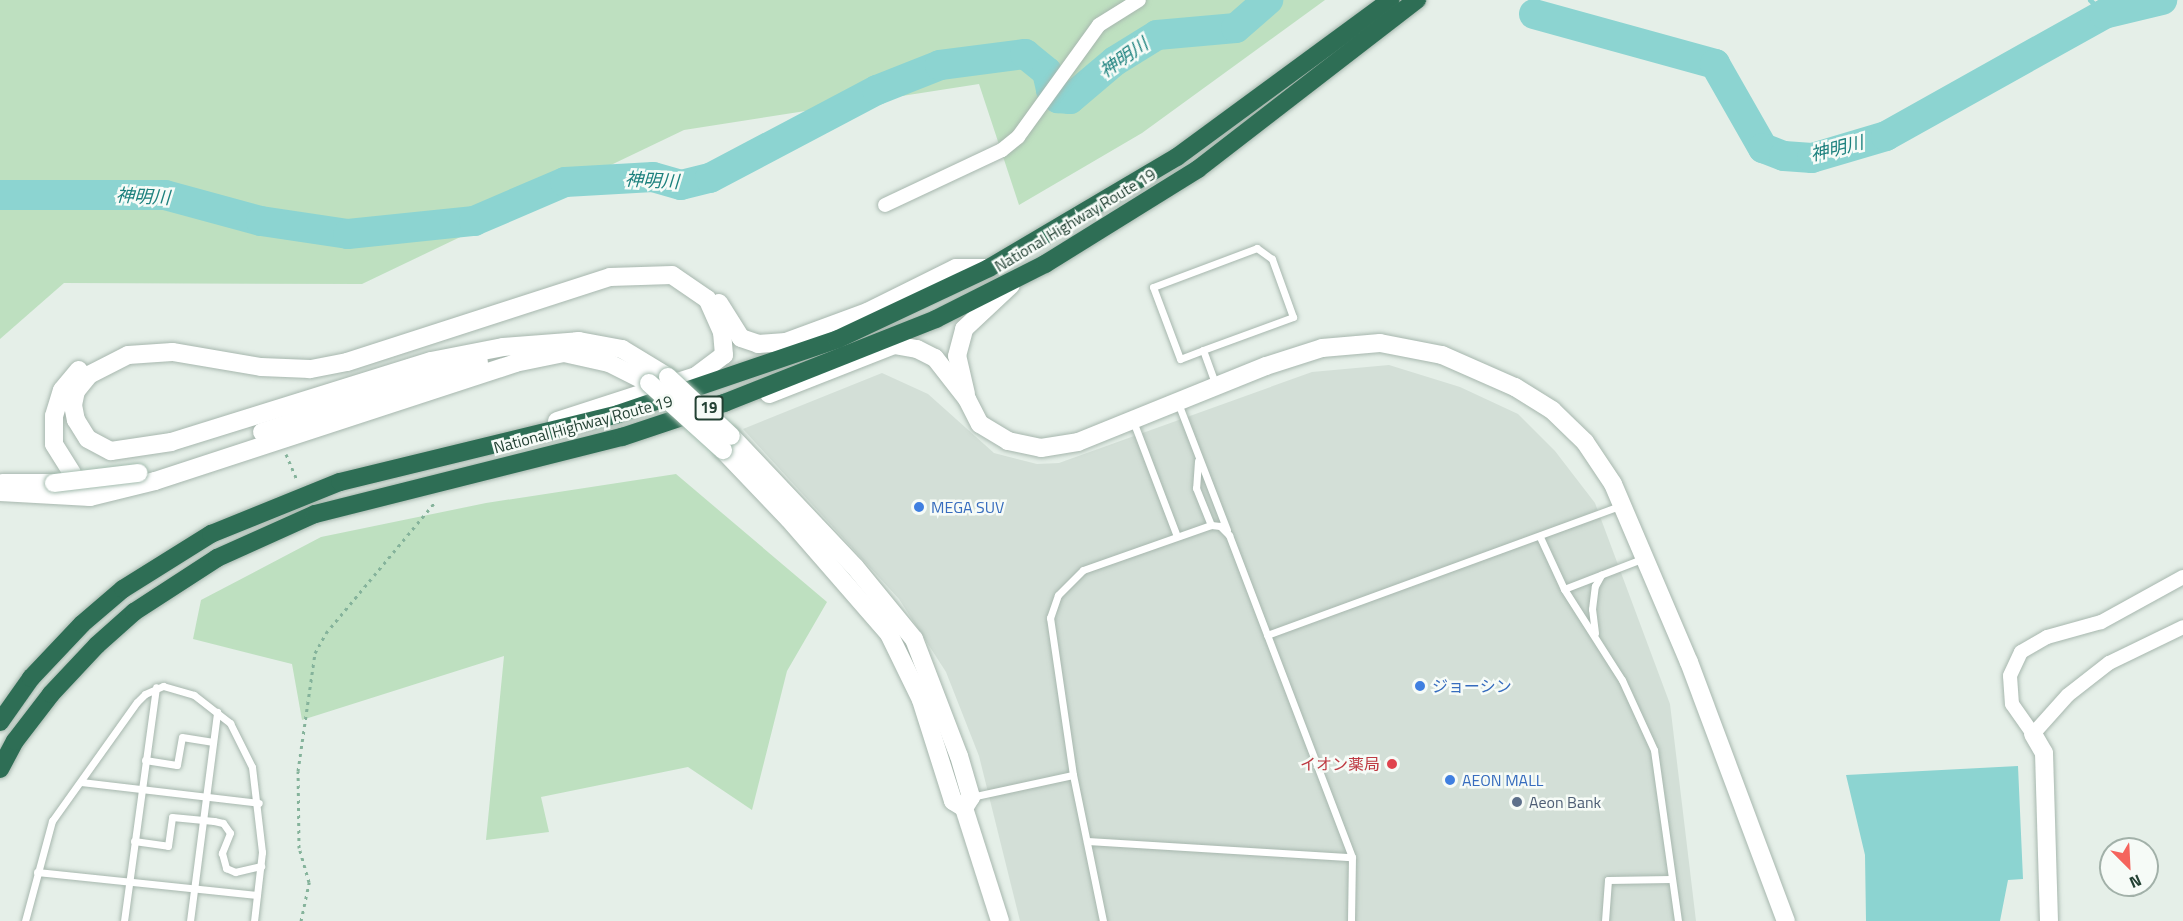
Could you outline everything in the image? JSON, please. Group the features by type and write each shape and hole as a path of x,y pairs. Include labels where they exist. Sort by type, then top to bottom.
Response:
{"highway":[{"name":"National Highway Route 19","path":"0,722 5,709 82,624 123,589 211,534 340,482 618,414 733,377 838,339 989,268 1178,157 1391,0"},
{"name":"National Highway Route 19","path":"0,769 15,741 51,694 97,645 134,612 174,584 262,535 315,514 622,437 724,404 936,319 1023,276 1198,169 1417,0"}],"street":[{"path":"885,205 1002,150 1018,137 1099,25 1139,0"},
{"path":"72,473 54,444 54,417 62,390 84,365 127,344 170,342 276,361 316,358 351,351 606,270 653,263 682,270 706,282 741,338 758,345 786,342 867,312 956,268 989,268"},
{"path":"413,465 435,451 541,425 696,376 724,356 722,332 707,298 672,275 610,277 347,362 310,369 261,367 172,352 128,356 89,375 76,391 73,405 76,420 88,439 111,450 121,449 171,442 431,361 547,341 579,341 622,349 669,377 727,443 855,567 914,639 940,700 1000,921"},
{"path":"967,399 957,356 964,329 1023,276"},
{"path":"0,483 54,483 138,473 547,341"},
{"path":"724,404 741,405 894,345 918,349 934,358 967,399 980,424 1008,441 1041,448 1078,442 1322,348 1380,343 1442,355 1515,387 1552,410 1585,442 1623,505 1646,557 1786,921"},
{"path":"0,492 90,497 155,481 515,363 564,353 609,363 649,383 727,443"},
{"path":"2049,921 2044,753 2012,704 2010,676 2021,652 2047,637 2101,622 2183,578"},
{"path":"2033,734 2068,695 2109,663 2183,627"}],"lane":[{"path":"1257,248 1272,259 1293,317 1203,350 1180,359 1153,287 1257,248"},
{"path":"1203,350 1217,387"},
{"path":"1178,403 1352,857 1351,921"},
{"path":"1133,421 1178,536"},
{"path":"1198,456 1197,488 1210,525"},
{"path":"1268,635 1623,505"},
{"path":"1103,921 1073,775 1050,618 1058,595 1083,570 1210,525 1220,526 1229,535"},
{"path":"1540,537 1564,589 1595,634 1622,680 1654,750 1678,921"},
{"path":"1564,589 1646,557"},
{"path":"1595,634 1592,609 1594,586 1601,574"},
{"path":"156,687 194,695 217,712 241,740 252,766 259,803 261,866 254,921"},
{"path":"124,921 140,789 156,687"},
{"path":"25,921 52,821 137,702 156,687"},
{"path":"190,921 217,712"},
{"path":"145,760 177,765 182,737 212,742"},
{"path":"968,802 1073,775"},
{"path":"81,782 259,803"},
{"path":"134,841 168,846 172,817 223,823 230,833 222,853 226,868 235,872 261,866"},
{"path":"1087,841 1352,857"},
{"path":"37,872 257,896"},
{"path":"1605,921 1608,880 1671,879"}],"path":[{"path":"284,450 297,480"},
{"path":"301,921 309,882 299,848 298,771 315,653 326,633 442,494 440,482"}],"shaded area":[{"name":"AEON MALL","path":"1389,365 1460,387 1518,414 1555,451 1595,503 1670,704 1696,921 1020,921 979,756 946,672 899,599 743,429 882,373 928,394 994,453 1037,464 1059,463 1312,372"}],"green space":[{"path":"0,0 1325,0 1142,133 1019,205 979,84 684,130 362,284 64,283 0,339"},
{"path":"676,474 827,602 787,671 752,810 688,767 541,797 549,832 486,840 504,656 302,720 292,664 193,639 201,600 321,537 486,503"}],"water":[{"path":"2018,766 2023,879 2008,880 2000,921 1866,921 1865,855 1846,775"}],"waterway":[{"name":"神明川","path":"0,195 165,195 261,221 348,234 474,221 565,182 653,177 681,185 710,178 877,90 940,65 1025,54 1047,72 1051,90 1058,98 1070,99 1115,61 1157,35 1236,28 1268,0"},
{"path":"2090,0 2104,14"},
{"name":"神明川","path":"1534,14 1715,64 1763,148 1784,156 1812,158 1886,136 2104,14 2162,0"}],"place":[{"name":"MEGA SUV","path":"919,507"},
{"name":"ジョーシン","path":"1420,686"},
{"name":"イオン薬局","path":"1392,764"},
{"name":"AEON MALL","path":"1450,780"},
{"name":"Aeon Bank","path":"1517,802"}]}
